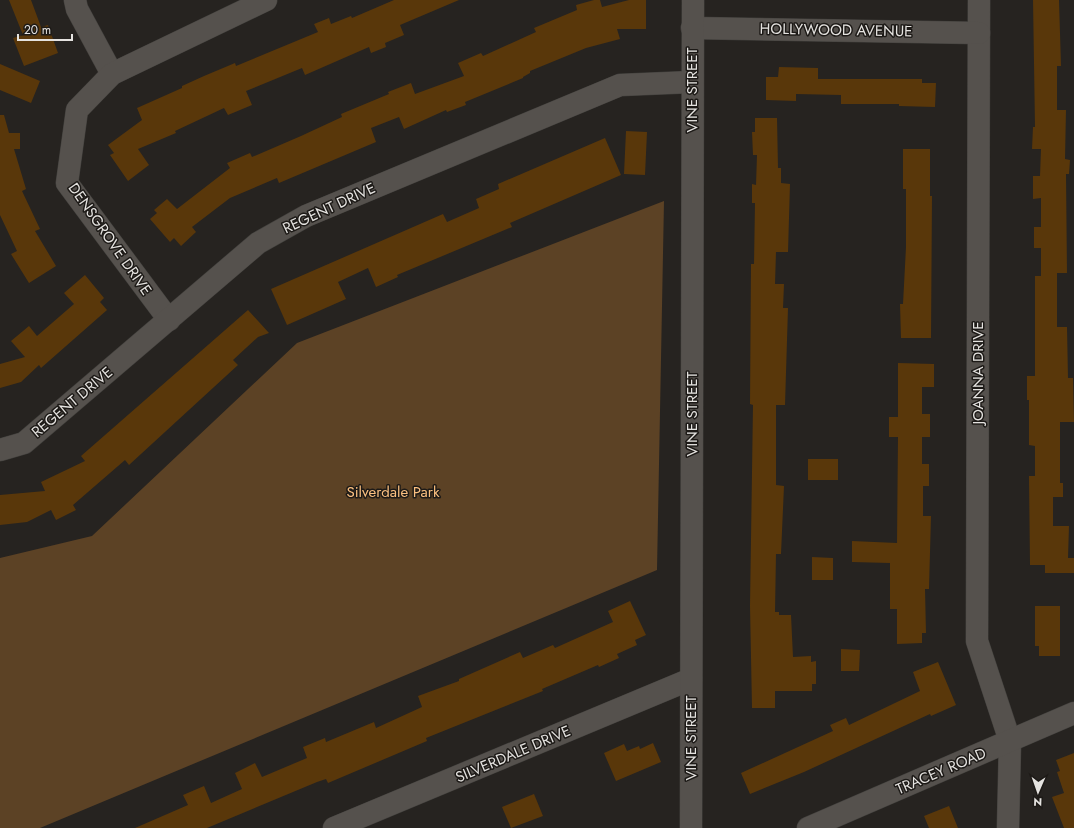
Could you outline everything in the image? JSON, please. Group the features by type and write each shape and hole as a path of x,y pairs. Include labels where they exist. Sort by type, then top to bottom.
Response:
{"street":[{"path":"75,0 77,9 112,74"},
{"name":"DENSGROVE DRIVE","path":"168,320 67,183 77,110 112,74 266,0"},
{"name":"VINE STREET","path":"691,828 693,0"},
{"name":"JOANNA DRIVE","path":"979,0 977,641 1010,741 1008,828"},
{"name":"HOLLYWOOD AVENUE","path":"692,28 979,33"},
{"name":"REGENT DRIVE","path":"0,450 24,443 258,243 306,216 620,85 692,82"},
{"name":"SILVERDALE DRIVE","path":"334,828 691,680"},
{"name":"TRACEY ROAD","path":"808,828 1074,713"}],"green space":[{"name":"Silverdale Park","path":"664,201 657,570 40,828 0,828 0,558 92,536 297,343"}],"building":[{"path":"9,0 31,0 41,27 48,25 58,53 24,66 13,38 23,35"},
{"path":"394,0 459,0 400,25 404,35 385,43 386,47 371,53 369,47 305,75 302,68 246,91 252,105 228,115 224,108 175,131 176,133 138,149 149,165 128,181 110,155 114,153 108,145 142,120 137,108 182,88 182,86 204,76 235,63 236,66 318,32 314,24 329,18 331,24 351,16 352,18"},
{"path":"594,0 600,0 602,7 629,0 646,0 646,29 617,29 620,39 586,48 530,71 530,73 523,78 465,102 466,105 447,112 446,110 404,129 399,117 371,128 376,142 279,183 277,178 230,198 192,227 196,232 181,246 174,238 170,242 150,219 157,213 154,210 167,199 177,209 230,168 227,163 250,153 252,157 301,136 342,117 341,114 411,83 415,94 464,76 458,63 481,53 483,56 536,32 534,28 577,10 576,5"},
{"path":"1033,0 1059,0 1061,66 1057,66 1057,110 1066,110 1065,159 1070,160 1069,174 1066,174 1067,273 1057,273 1057,327 1067,327 1068,378 1073,378 1074,422 1060,422 1060,483 1063,483 1063,497 1053,497 1053,526 1069,526 1068,558 1074,558 1074,573 1045,573 1045,565 1030,565 1029,476 1035,476 1035,446 1029,445 1029,400 1027,400 1027,376 1035,376 1035,276 1041,276 1041,248 1034,248 1034,227 1041,227 1041,198 1033,199 1033,176 1040,176 1041,149 1032,149 1033,127 1035,127"},
{"path":"0,64 40,81 31,103 0,90"},
{"path":"779,67 818,68 818,79 922,79 922,83 936,83 935,107 899,106 899,104 841,104 841,95 796,94 796,101 766,100 766,77 778,77"},
{"path":"0,115 4,115 9,133 20,133 20,149 14,149 26,189 22,191 40,229 35,231 56,266 29,283 11,254 17,251 0,215"},
{"path":"755,118 777,118 778,168 781,168 781,183 790,184 788,252 776,252 775,284 784,284 783,308 788,308 785,405 776,405 776,485 784,486 781,554 776,554 775,612 779,612 779,615 791,615 793,657 811,656 811,662 816,661 816,684 812,684 812,691 775,691 775,708 752,708 750,606 753,405 750,404 751,264 754,264 755,203 752,203 752,184 756,185 757,155 753,155 752,132 755,132"},
{"path":"626,131 647,132 645,175 624,174"},
{"path":"605,138 621,175 510,223 512,227 397,275 398,277 376,287 368,268 338,282 346,299 287,325 271,289 443,214 447,222 479,208 476,199 499,189 498,184"},
{"path":"903,149 930,149 930,196 932,196 931,338 901,338 900,304 903,304 906,247 906,189 903,189"},
{"path":"85,275 104,298 100,302 107,310 41,368 39,365 21,382 0,388 0,364 25,357 11,341 29,326 37,336 74,304 64,293"},
{"path":"248,310 269,333 258,337 233,360 238,365 129,465 125,460 73,505 76,510 56,520 51,510 27,522 0,525 0,495 45,491 41,482 85,461 81,456"},
{"path":"898,363 934,364 934,387 922,387 922,414 930,414 930,437 922,437 922,464 929,464 929,486 923,486 923,516 931,516 929,589 925,589 926,633 922,633 922,643 897,644 897,609 890,609 890,563 852,562 852,541 897,543 898,437 889,437 889,417 898,417"},
{"path":"808,459 838,459 838,480 808,480"},
{"path":"812,557 833,558 833,580 812,580"},
{"path":"630,601 646,635 635,640 637,645 617,654 619,658 599,667 598,665 542,689 543,691 426,738 427,741 328,783 326,779 317,782 207,828 135,828 188,805 183,795 204,786 211,803 242,789 235,773 255,763 262,777 307,758 303,747 325,738 326,742 374,722 376,728 422,707 418,696 459,681 459,679 520,652 523,658 553,645 555,648 613,622 608,611"},
{"path":"1035,606 1060,606 1060,656 1039,656 1039,646 1035,646"},
{"path":"841,649 860,650 859,671 841,671"},
{"path":"938,662 956,705 931,716 930,714 804,772 750,794 741,773 833,731 830,725 846,718 849,725 920,691 913,672"},
{"path":"653,743 661,762 616,781 604,753 624,744 627,751 639,746 640,749"},
{"path":"1074,753 1074,828 1064,828 1052,797 1064,793 1057,772 1060,771 1056,760"},
{"path":"534,794 543,816 511,828 502,807"},
{"path":"949,806 958,828 929,828 924,816"}]}
